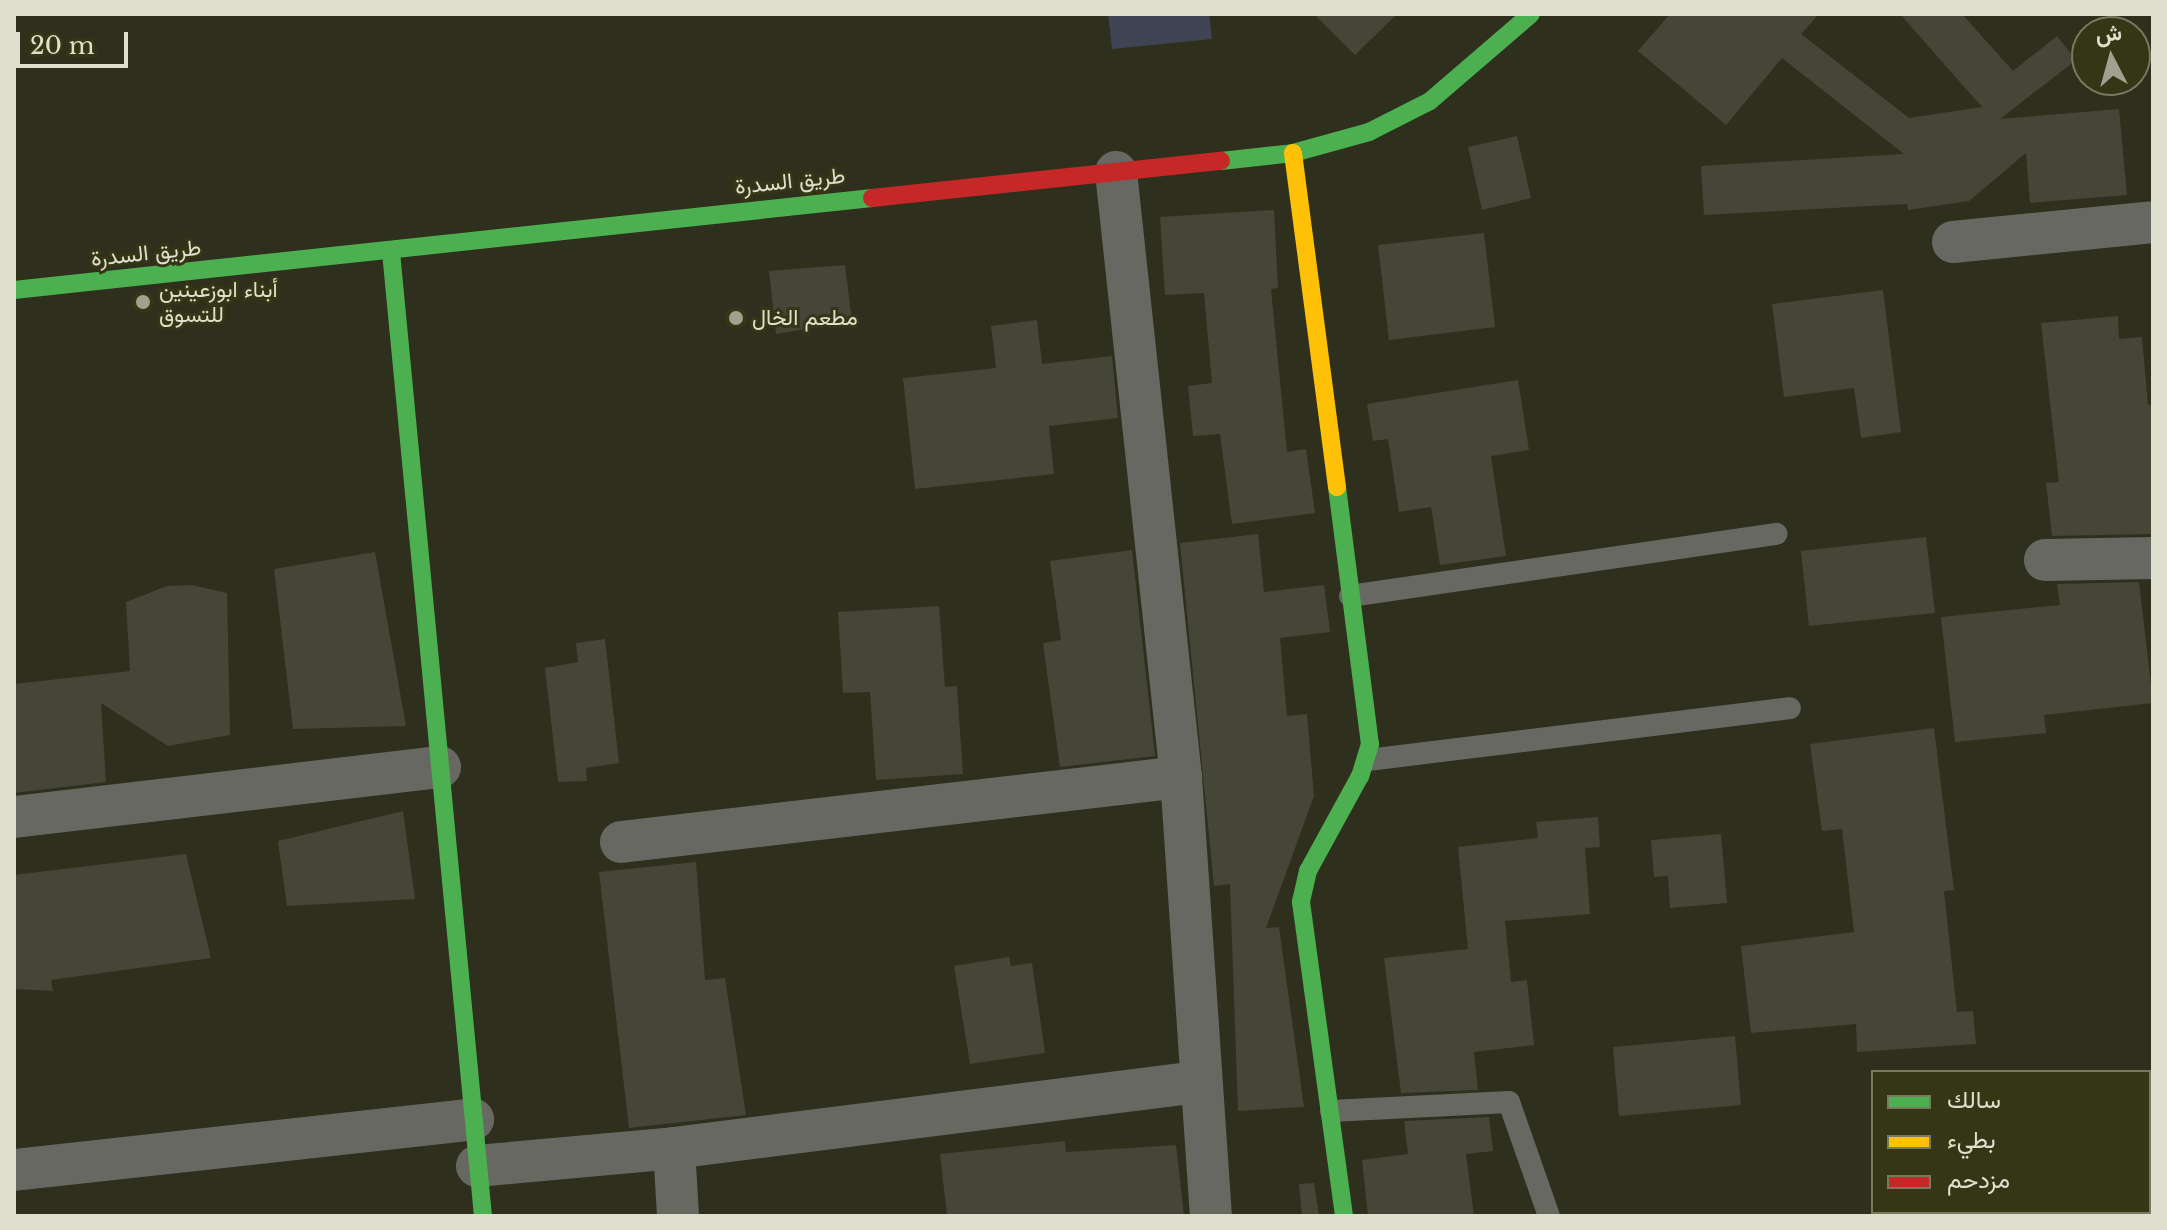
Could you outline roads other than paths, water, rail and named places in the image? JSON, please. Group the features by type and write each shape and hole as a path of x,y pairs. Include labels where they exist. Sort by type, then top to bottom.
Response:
{"street":[{"name":"طريق السدرة","path":"14,290 391,252 650,219 1293,153 1369,132 1430,101 1531,14"},
{"path":"1293,153 1368,760 1302,893 1344,1216"},
{"path":"1116,172 1181,777 1197,1082 1211,1216"},
{"path":"1953,242 2153,222"},
{"path":"391,252 483,1216"},
{"path":"2045,560 2153,558"},
{"path":"14,817 440,767"},
{"path":"621,842 1181,777"},
{"path":"477,1166 674,1148 1197,1082"},
{"path":"14,1170 473,1119"},
{"path":"674,1148 678,1216"}],"lane":[{"path":"1350,596 1777,534"},
{"path":"1368,760 1790,708"},
{"path":"1331,1111 1509,1102 1549,1216"}],"place":[{"name":"أبناء ابوزعينين للتسوق","path":"143,302"},
{"name":"مطعم الخال","path":"736,318"}]}
